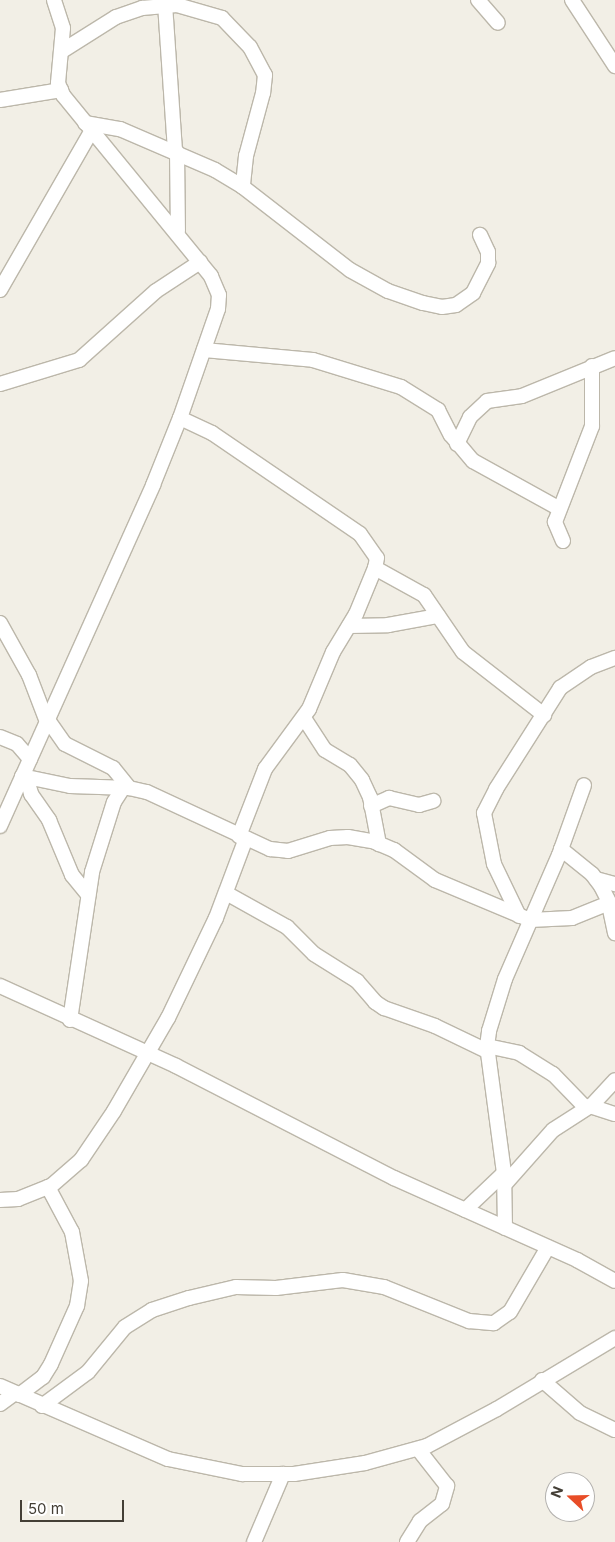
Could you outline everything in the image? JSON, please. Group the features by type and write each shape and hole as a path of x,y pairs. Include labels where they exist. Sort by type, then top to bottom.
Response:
{"street":[{"path":"0,826 24,776 180,418 218,309 219,294 212,276 178,231 121,169 61,90 58,83 62,51 62,28 54,0"},
{"path":"478,0 498,23"},
{"path":"572,0 615,66"},
{"path":"62,51 116,17 165,4 190,7 222,18 238,31 262,64 265,75 263,93 246,156 243,187"},
{"path":"165,4 176,152 178,231"},
{"path":"0,100 61,90"},
{"path":"88,126 120,129 176,152 243,187 368,281 388,291 442,307 456,304 473,293 482,279 488,263 488,252 480,234"},
{"path":"0,290 88,126"},
{"path":"0,384 79,360 156,291 200,262"},
{"path":"204,350 313,360 387,381 415,393 438,410 458,444 473,461 558,508"},
{"path":"458,444 481,404 522,396 615,358"},
{"path":"563,541 555,522 558,508 592,426 592,366"},
{"path":"0,1200 18,1199 48,1187 81,1160 147,1054 168,1018 226,893 265,768 304,718 333,652 349,626 375,568 376,558 360,534 212,433 180,418"},
{"path":"375,568 424,595 463,652 544,715"},
{"path":"349,626 388,625 438,616"},
{"path":"0,623 29,675 48,721 65,744 113,768 126,788"},
{"path":"525,918 494,864 484,813 496,788 560,688 572,677 615,658"},
{"path":"304,718 325,750 357,771 371,806 379,844"},
{"path":"0,737 24,749 30,759"},
{"path":"24,776 70,786 126,788 165,800 270,849 288,851 330,838 348,837 379,844 394,850 435,880 525,918 572,918 609,903"},
{"path":"24,776 31,794 49,820 72,875 88,894"},
{"path":"505,1228 504,1178 487,1049 492,1016 525,918 562,849 584,785"},
{"path":"70,1020 88,894 104,829 114,802 126,788"},
{"path":"371,806 389,798 419,805 433,801"},
{"path":"562,849 596,879 609,903 615,933"},
{"path":"596,879 615,884"},
{"path":"226,893 287,927 314,954 357,981 375,1002 384,1008 435,1026 487,1049 519,1053 553,1074 588,1107 615,1114"},
{"path":"2,986 70,1020 147,1054 465,1210 615,1281"},
{"path":"465,1210 504,1178 553,1130 588,1107 615,1080"},
{"path":"0,1404 43,1377 51,1364 77,1306 81,1281 72,1232 48,1187"},
{"path":"42,1406 88,1372 125,1327 152,1310 189,1298 236,1287 276,1288 343,1280 384,1287 469,1321 494,1323 510,1312 548,1248"},
{"path":"0,1386 42,1406 168,1459 242,1474 283,1474 365,1463 418,1450 497,1408 615,1338"},
{"path":"542,1380 580,1412 615,1430"},
{"path":"407,1542 420,1521 442,1504 447,1486 418,1450"},
{"path":"254,1542 283,1474"}]}
